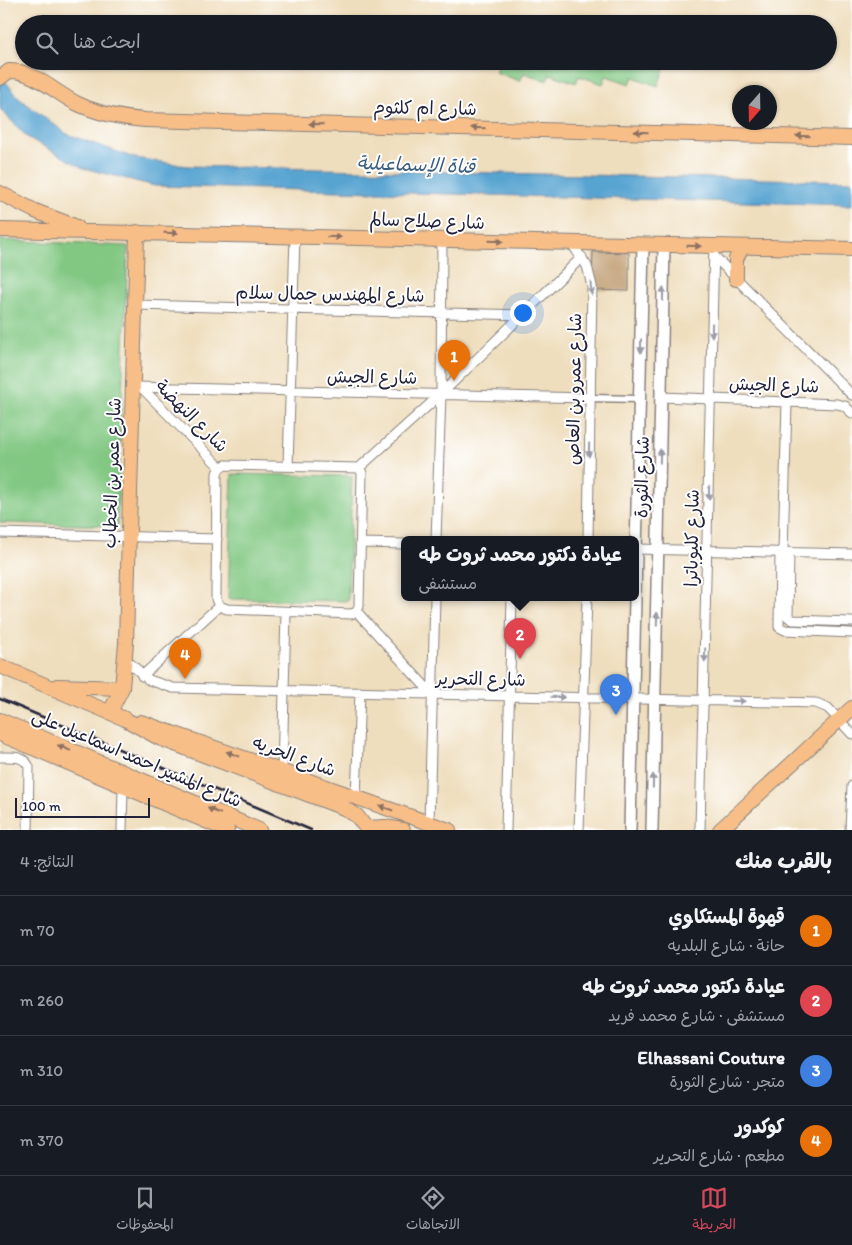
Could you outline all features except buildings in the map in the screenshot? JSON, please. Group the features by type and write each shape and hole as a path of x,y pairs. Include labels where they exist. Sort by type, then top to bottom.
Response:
{"main road":[{"name":"شارع ام كلثوم","path":"4,75 24,73 77,103 98,112 145,120 852,138"},
{"path":"0,193 44,214 89,230"},
{"name":"شارع صلاح سالم","path":"0,230 89,230 664,245 714,251 742,247 852,249"},
{"name":"شارع عمر بن الخطاب","path":"110,712 122,688 125,659 137,387 136,305 138,232"},
{"path":"736,279 735,266 742,247"},
{"name":"شارع الحريه","path":"0,666 110,712 159,738 352,811 366,829 385,827 402,830"},
{"path":"49,686 122,688"},
{"path":"720,830 852,708"},
{"name":"شارع الحريه","path":"125,719 162,728 449,830"},
{"name":"شارع المشير احمد اسماعيل على","path":"0,720 259,830"},
{"name":"شارع المشير احمد اسماعيل على","path":"0,734 227,830"}],"street":[{"path":"288,466 295,236"},
{"path":"436,536 441,394 442,240"},
{"name":"شارع عمرو بن العاص","path":"572,244 582,257 592,286 588,536"},
{"name":"شارع الثورة","path":"636,536 643,245"},
{"name":"شارع الثورة","path":"652,830 664,245"},
{"path":"714,251 736,279 852,395"},
{"name":"شارع كليوباترا","path":"700,830 714,251"},
{"path":"357,612 351,614 286,612 227,609 219,606 216,599 217,473 220,467 226,465 359,468 441,394 582,257"},
{"path":"642,267 648,260 653,260 664,266"},
{"name":"شارع المهندس جمال سلام","path":"136,305 523,315"},
{"name":"شارع الجيش","path":"137,387 640,399"},
{"name":"شارع النهضة","path":"137,387 220,467"},
{"name":"شارع الجيش","path":"661,397 837,404 845,406 852,413"},
{"path":"787,402 784,553 780,627 785,630 852,632"},
{"path":"357,612 359,606 362,473 359,468"},
{"path":"0,533 217,539"},
{"path":"360,543 401,544"},
{"path":"639,549 852,554"},
{"path":"784,553 788,617 793,620 852,622"},
{"path":"429,823 434,601"},
{"path":"506,830 512,601"},
{"path":"579,830 587,601"},
{"name":"شارع الثورة","path":"630,830 635,601"},
{"path":"142,676 219,606"},
{"path":"282,772 286,612"},
{"path":"357,612 432,694"},
{"name":"شارع التحرير","path":"125,659 142,676 157,684 174,688 816,703 828,708 852,734"},
{"path":"356,798 360,692"},
{"path":"0,757 16,757 26,761 29,767 28,830"},
{"path":"122,830 123,786"},
{"path":"850,830 852,786"}],"green space":[{"path":"496,70 664,70 658,86 633,77 630,84 606,76 603,84 579,76 576,83 550,74 547,81 524,73 520,81 495,72"},
{"path":"0,240 128,246 117,526 0,523"},
{"path":"232,474 352,476 348,601 228,599"}],"water":[{"path":"0,75 21,100 67,134 135,158 188,166 852,181 852,205 155,186 83,168 27,137 0,109"}],"railway":[{"path":"0,699 311,830"}],"place":[{"name":"قهوة المستكاوي","path":"454,381"},
{"name":"عيادة دكتور محمد ثروت طه","path":"520,659"},
{"name":"كوكدور","path":"185,679"},
{"name":"Elhassani Couture","path":"616,715"}],"water label":[{"name":"قناة الإسماعيلية","path":"416,164"}]}
